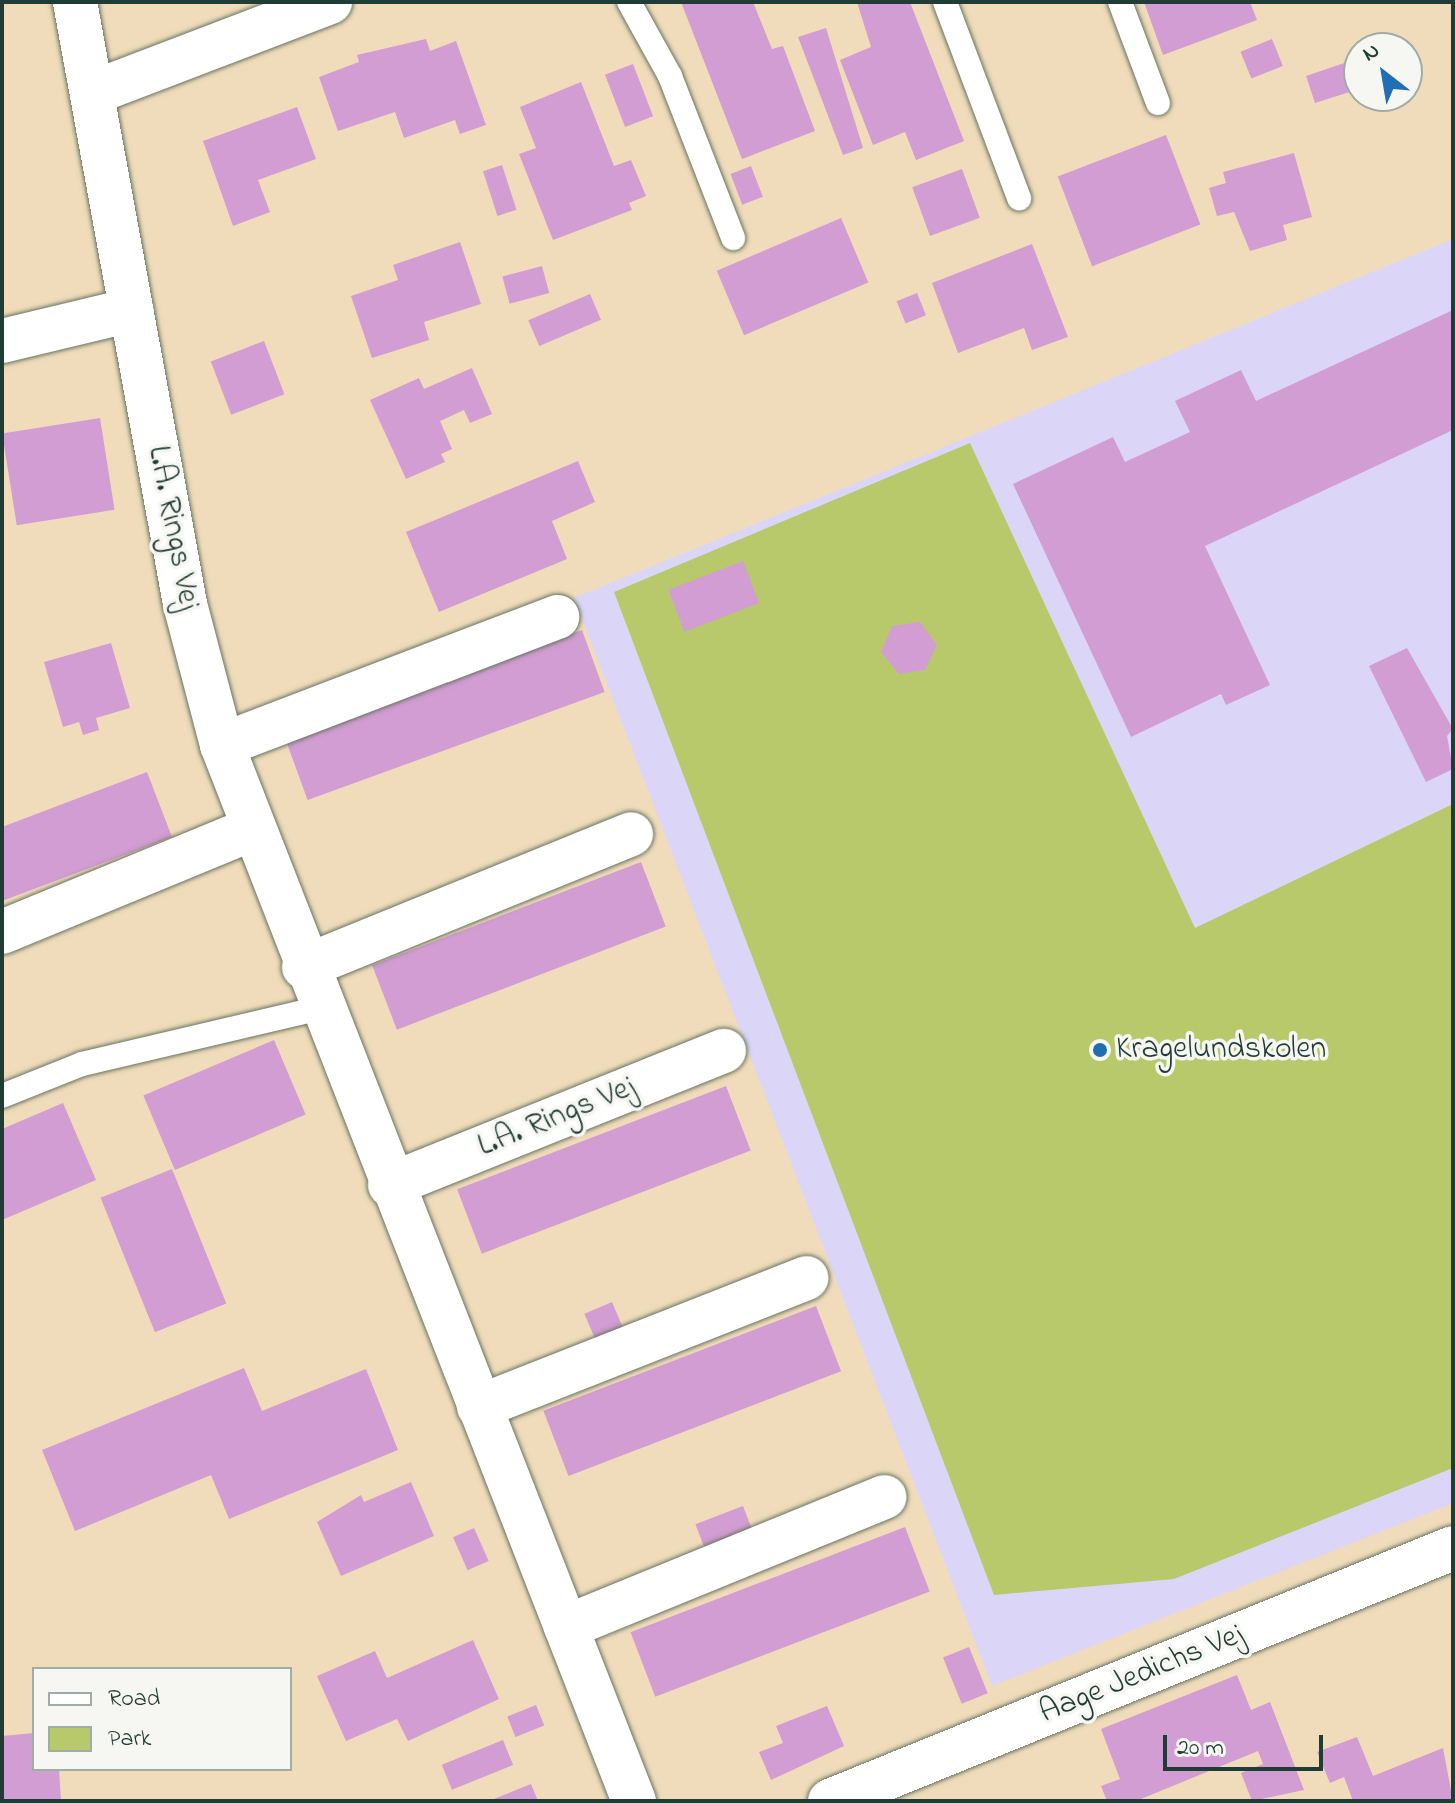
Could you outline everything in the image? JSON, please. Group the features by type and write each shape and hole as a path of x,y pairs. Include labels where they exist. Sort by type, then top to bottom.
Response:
{"street":[{"name":"L.A. Rings Vej","path":"75,2 185,604 222,745 250,830 634,1801"},
{"path":"92,93 330,2"},
{"path":"2,341 131,310"},
{"path":"222,745 557,617"},
{"path":"2,932 250,830"},
{"path":"304,967 631,834"},
{"name":"L.A. Rings Vej","path":"390,1185 724,1051"},
{"path":"479,1407 806,1278"},
{"path":"566,1627 885,1497"},
{"name":"Aage Jedichs Vej","path":"830,1801 1453,1548"}],"lane":[{"path":"629,2 670,76 733,238"},
{"path":"945,2 1019,198"},
{"path":"1120,2 1158,103"},
{"path":"2,1096 82,1064 320,1008"}],"shaded area":[{"name":"Kragelundskolen","path":"1453,239 1453,1503 992,1686 574,598"}],"green space":[{"name":"Kragelundskolen","path":"970,443 1195,928 1453,804 1453,1468 1174,1579 994,1595 614,592"}],"building":[{"path":"681,2 753,2 772,49 783,46 815,131 742,159"},
{"path":"857,2 910,2 964,141 916,160 905,132 873,145 840,60 871,47"},
{"path":"1144,2 1250,2 1257,20 1163,55"},
{"path":"826,28 863,148 843,155 798,37"},
{"path":"426,39 430,51 456,41 486,125 460,134 455,120 404,138 395,112 338,131 319,77 359,62 357,55"},
{"path":"1272,39 1283,66 1251,79 1240,52"},
{"path":"1343,63 1343,94 1315,103 1306,76"},
{"path":"633,64 653,116 625,127 605,75"},
{"path":"581,82 614,166 631,160 646,196 629,203 632,210 553,240 519,154 536,148 520,107"},
{"path":"297,107 316,159 258,180 270,212 233,226 203,141"},
{"path":"1166,135 1200,225 1092,266 1058,177"},
{"path":"1294,153 1312,217 1283,225 1287,240 1250,251 1234,212 1217,216 1209,188 1226,183 1223,172"},
{"path":"502,165 517,210 498,216 483,171"},
{"path":"751,166 763,197 742,205 730,174"},
{"path":"962,169 980,218 930,236 912,187"},
{"path":"841,218 868,282 744,335 717,271"},
{"path":"460,242 481,304 424,322 429,340 372,358 351,296 398,280 393,265"},
{"path":"1032,244 1068,337 1032,350 1024,328 958,353 932,283"},
{"path":"542,266 549,293 510,304 502,277"},
{"path":"917,293 926,315 906,323 897,301"},
{"path":"590,294 601,320 539,346 528,320"},
{"path":"1453,310 1453,430 1205,546 1270,685 1226,705 1221,694 1131,737 1013,484 1113,437 1125,462 1190,432 1175,401 1241,370 1256,401"},
{"path":"264,341 284,394 231,415 211,361"},
{"path":"472,368 492,414 470,423 464,410 440,421 452,449 441,454 445,462 406,479 370,400 419,378 424,389"},
{"path":"100,418 115,510 17,525 2,433"},
{"path":"578,461 595,502 552,521 567,559 439,612 406,532"},
{"path":"743,561 759,603 684,632 668,590"},
{"path":"920,622 937,645 925,670 899,674 881,652 892,626"},
{"path":"582,630 605,692 308,800 285,738"},
{"path":"111,643 130,708 96,718 99,730 83,735 79,722 63,727 44,662"},
{"path":"1407,648 1453,729 1447,736 1453,769 1426,782 1369,666"},
{"path":"147,772 172,837 2,901 2,827"},
{"path":"641,862 666,926 397,1030 372,965"},
{"path":"274,1040 306,1115 175,1170 143,1095"},
{"path":"726,1086 751,1150 482,1254 457,1189"},
{"path":"63,1103 96,1180 2,1220 2,1129"},
{"path":"172,1169 226,1303 155,1332 101,1198"},
{"path":"612,1302 623,1328 595,1339 584,1314"},
{"path":"816,1306 841,1371 568,1476 543,1411"},
{"path":"244,1368 262,1411 366,1369 398,1450 229,1519 211,1475 75,1531 42,1450"},
{"path":"411,1482 434,1536 341,1576 317,1522 361,1495 364,1502"},
{"path":"743,1506 754,1534 706,1552 695,1524"},
{"path":"905,1527 930,1591 655,1697 631,1632"},
{"path":"474,1528 489,1561 468,1570 453,1537"},
{"path":"473,1640 499,1699 408,1741 397,1719 346,1741 317,1676 375,1651 387,1678"},
{"path":"969,1647 988,1693 962,1704 943,1657"},
{"path":"1237,1675 1251,1710 1270,1702 1304,1790 1252,1801 1241,1773 1263,1764 1258,1751 1136,1801 1107,1801 1101,1786 1120,1779 1101,1729"},
{"path":"536,1705 544,1725 515,1737 507,1717"},
{"path":"827,1706 844,1746 771,1780 759,1752 783,1743 776,1726"},
{"path":"32,1733 32,1771 59,1771 61,1801 2,1801 2,1736"},
{"path":"1357,1737 1373,1776 1443,1748 1453,1801 1353,1801 1344,1777 1330,1783 1317,1752"},
{"path":"503,1740 513,1765 452,1790 442,1765"},
{"path":"531,1784 538,1801 489,1801"}],"place":[{"name":"Kragelundskolen","path":"1100,1050"}]}
